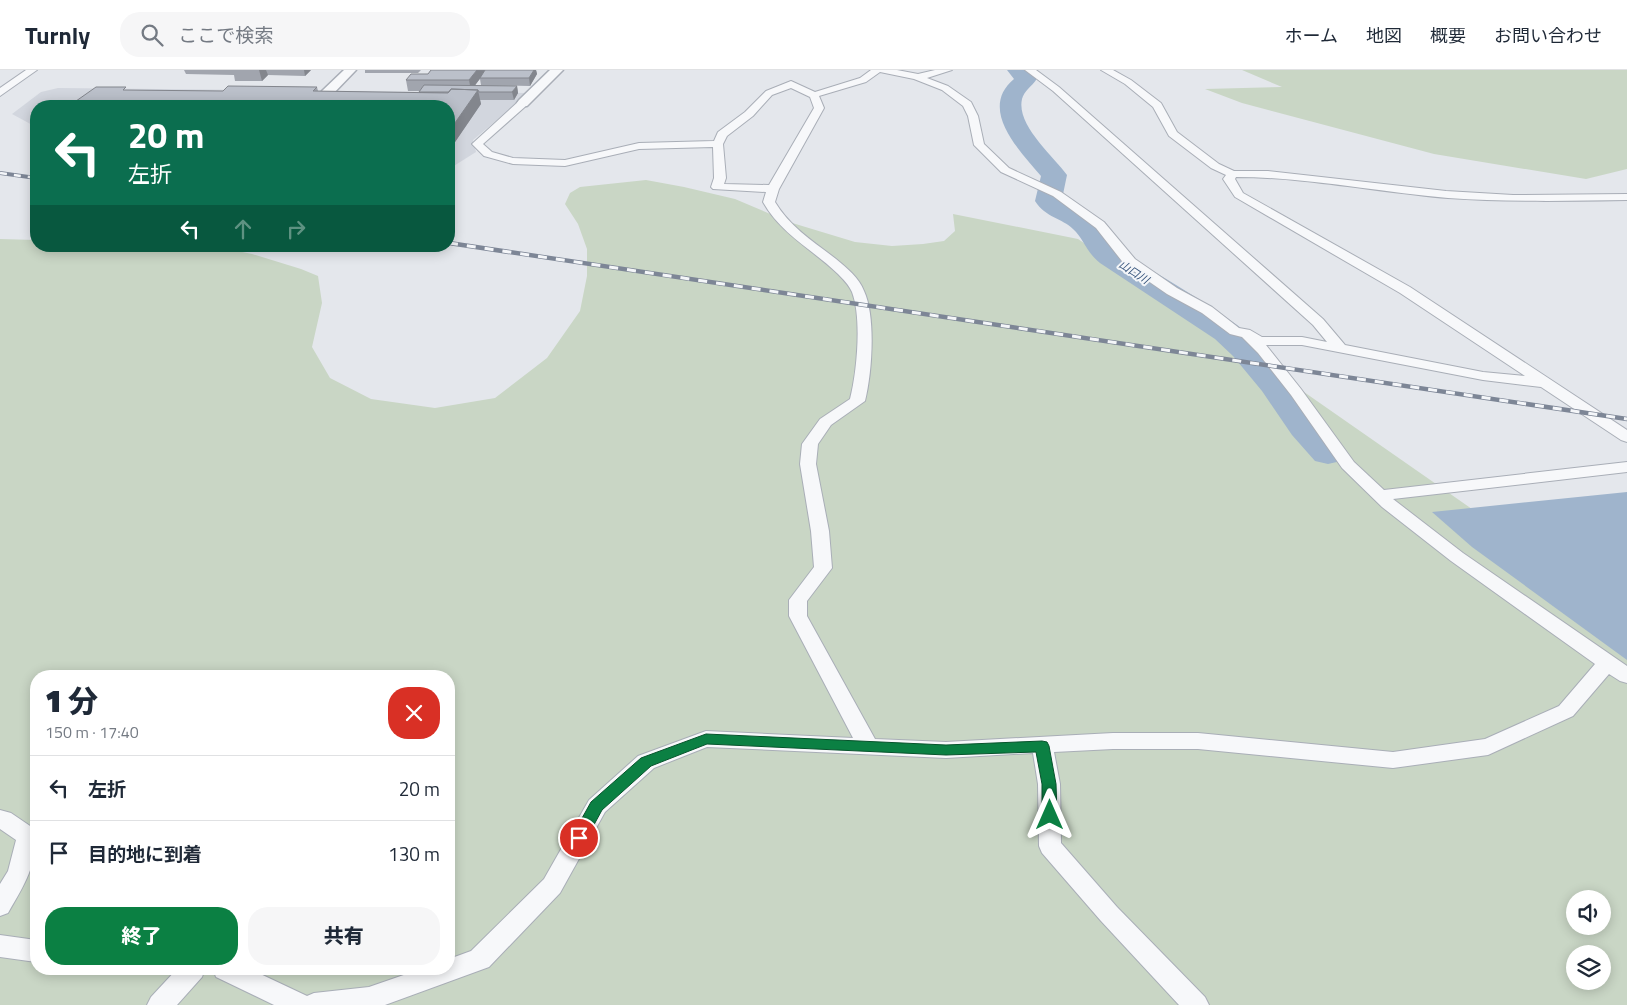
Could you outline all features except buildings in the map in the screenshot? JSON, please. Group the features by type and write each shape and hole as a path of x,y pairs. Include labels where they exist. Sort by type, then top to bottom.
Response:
{"street":[{"path":"0,93 32,70"},
{"path":"326,94 350,70"},
{"path":"557,70 477,144 488,154 513,161 565,163 639,146 718,144"},
{"path":"773,189 717,187 720,178 718,144 722,134 749,114 769,93 790,84 814,95 863,80 877,70"},
{"path":"884,70 917,77 945,88 966,104 973,116 979,145 1005,170 1057,194 1100,225 1130,262 1235,331 1245,333 1259,341 1302,341 1483,376 1548,383"},
{"path":"917,77 948,70"},
{"path":"1030,70 1056,89 1318,322 1339,347"},
{"path":"1106,70 1128,82 1158,105 1173,134 1215,166 1232,174 1268,174 1324,178 1446,194 1494,197 1560,199 1627,197"},
{"path":"814,95 819,108 773,189 769,202 775,214 799,237 836,265 851,280 859,292 862,321 863,374 856,401 825,422 810,444 808,464 820,531 823,568 798,600 798,616 868,746"},
{"path":"1232,174 1230,179 1233,188 1239,195 1405,290 1627,437"},
{"path":"1245,333 1263,350 1296,392 1348,465 1380,495 1457,557 1627,676"},
{"path":"1380,495 1627,467"},
{"path":"455,968 480,959 552,886 596,806 646,762 706,739 946,750 1113,741 1198,741 1393,760 1488,748 1566,711 1608,662"},
{"path":"1042,746 1049,784 1050,846 1109,914 1196,1005"},
{"path":"0,819 3,819 28,836 19,873 0,906"},
{"path":"0,946 30,950"},
{"path":"160,1005 188,975"},
{"path":"238,975 300,1005"},
{"path":"314,1005 369,998 434,975"}],"shaded area":[{"path":"58,88 529,93 473,140 476,152 455,165 455,100 30,100 41,92"},
{"path":"30,100 30,124 12,114"}],"green space":[{"path":"1242,70 1627,70 1627,169 1586,179 1434,154 1242,103 1205,89 1282,87"},
{"path":"646,180 735,199 789,222 855,242 892,246 944,241 955,231 953,214 1078,239 1271,369 1482,516 1627,626 1627,1005 0,1005 0,239 30,240 30,252 242,252 301,269 318,276 322,303 312,347 330,378 371,399 435,408 495,398 547,358 580,311 587,276 587,249 578,224 565,204 570,193 580,187"}],"water":[{"path":"1627,492 1627,660 1472,547 1432,512"}],"waterway":[{"name":"山口川","path":"1018,70 1025,75 1025,80 1014,91 1010,101 1011,112 1022,136 1054,175 1048,201 1062,212 1083,223 1100,249 1110,257 1226,332 1245,349 1274,384 1305,427 1328,453"}],"railway":[{"path":"0,173 30,177"},
{"path":"455,244 1627,419"}],"route":[{"path":"579,838 596,806 646,762 706,739 946,750 1042,746 1049,784 1050,815"}]}
